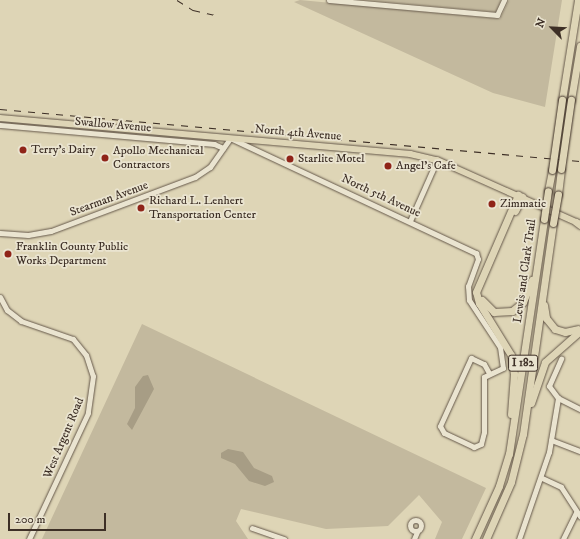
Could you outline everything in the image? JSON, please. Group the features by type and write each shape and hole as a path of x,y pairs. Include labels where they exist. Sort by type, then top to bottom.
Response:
{"highway":[{"name":"Lewis and Clark Trail","path":"475,539 506,466 578,0"},
{"name":"Lewis and Clark Trail","path":"486,539 511,482 523,434 580,46"},
{"path":"577,66 580,56"},
{"path":"520,196 481,284 486,305 502,313 518,307 539,259"},
{"path":"506,466 513,361 503,337 479,303 476,288 520,196"},
{"path":"544,284 544,310 549,324 566,332 580,329"},
{"path":"523,434 542,367 552,354 580,329"}],"main road":[{"name":"North 4th Avenue","path":"0,118 410,154 437,160 520,196 579,224"}],"street":[{"path":"330,0 497,15 504,0"},
{"path":"56,130 57,123"},
{"name":"Swallow Avenue","path":"0,125 214,144 223,148"},
{"name":"Stearman Avenue","path":"0,233 28,235 51,231 190,179 208,169 230,138"},
{"name":"North 5th Avenue","path":"230,138 410,220 476,253 478,259 470,279 470,304 503,356 500,371 489,372"},
{"path":"410,220 437,160"},
{"name":"West Argent Road","path":"0,297 7,310 20,321 73,338 86,355 93,376 88,413 29,539"},
{"path":"474,357 484,364 489,372 484,380 486,398 484,432 481,444 474,447 444,433 440,426 474,357"},
{"path":"561,359 549,386 558,398 580,409"},
{"path":"519,539 542,478 551,440 558,398"},
{"path":"551,440 580,451"},
{"path":"542,478 561,487 578,514 563,539"},
{"path":"252,528 282,539"},
{"path":"414,539 417,532"}],"shaded area":[{"path":"300,0 500,19 509,0 562,0 545,107 493,93 294,2"},
{"path":"364,0 501,0 496,12"},
{"path":"142,324 486,488 462,539 435,539 442,522 419,495 388,526 326,529 241,509 236,521 248,539 42,539"},
{"path":"148,375 154,389 132,430 127,424 135,408 135,387 143,376"},
{"path":"228,449 243,452 254,468 272,476 274,482 265,486 249,481 235,464 221,458 221,453"}],"railway":[{"path":"177,0 193,10 218,16"},
{"path":"0,109 580,161"}],"place":[{"name":"Terry's Dairy","path":"23,150"},
{"name":"Apollo Mechanical Contractors","path":"105,158"},
{"name":"Starlite Motel","path":"290,159"},
{"name":"Angel's Cafe","path":"388,166"},
{"name":"Zimmatic","path":"492,204"},
{"name":"Richard L. Lenhert Transportation Center","path":"141,208"},
{"name":"Franklin County Public Works Department","path":"8,254"}]}
